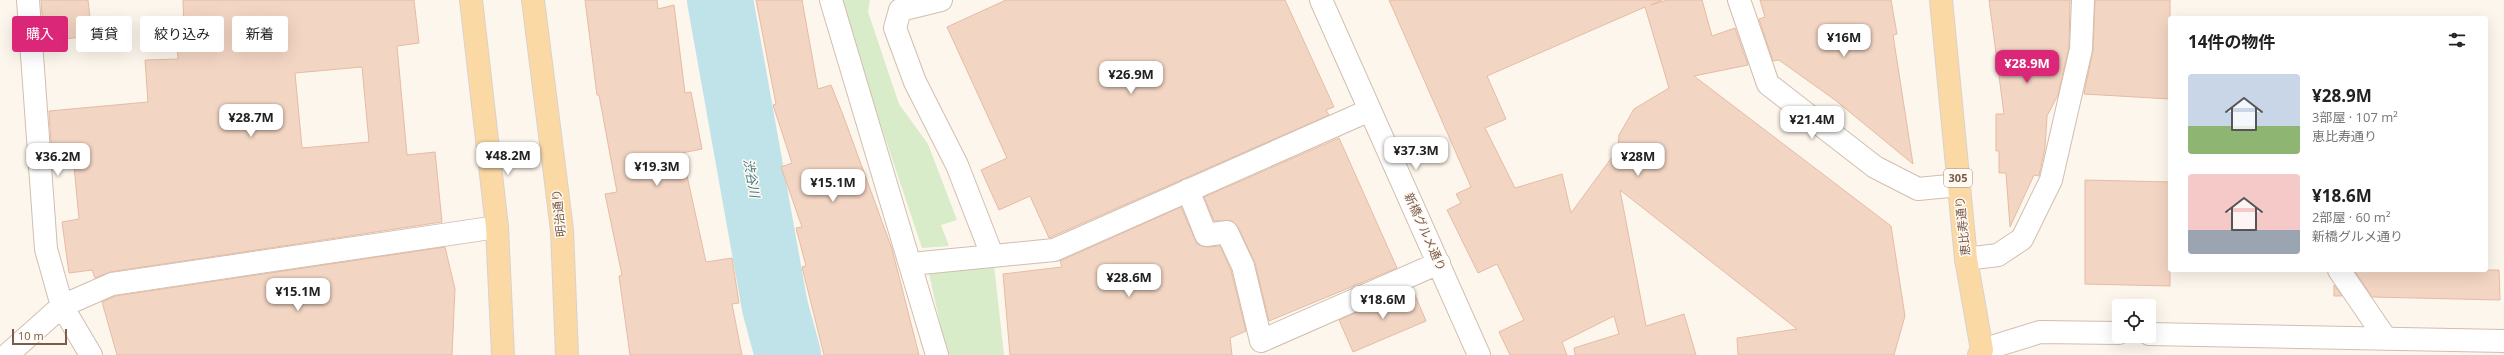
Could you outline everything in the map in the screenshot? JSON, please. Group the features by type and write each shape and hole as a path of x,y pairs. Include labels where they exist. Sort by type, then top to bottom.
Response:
{"main road":[{"path":"471,0 497,227 503,355"},
{"name":"明治通り","path":"533,0 562,230 567,355"},
{"name":"恵比寿通り","path":"1941,0 1966,259 1982,353"}],"street":[{"path":"28,0 46,249 62,306 91,355"},
{"path":"831,0 937,355"},
{"path":"941,0 900,10 895,28 915,82 957,165 992,255"},
{"name":"新橋グルメ通り","path":"1321,0 1479,355"},
{"path":"1739,0 1768,84 1875,167 1918,189 1959,185"},
{"path":"1966,259 1998,255 2022,239 2051,180 2081,49 2083,0"},
{"path":"911,264 1054,250 1370,110"},
{"path":"1188,190 1206,235 1227,232 1243,266 1262,340 1438,263"},
{"path":"7,355 62,306 112,284 497,227"},
{"path":"2340,272 2386,339"},
{"path":"1982,353 2040,332 2112,333"},
{"path":"2156,334 2350,346 2386,339 2504,341"}],"green space":[{"path":"839,0 870,0 868,12 899,104 928,144 957,220 941,225 949,246 922,248"},
{"path":"994,265 1004,355 947,355 928,269"}],"building":[{"path":"41,0 88,0 90,16 76,16 76,38 68,38 68,16 42,16"},
{"path":"183,0 414,0 419,43 397,46 407,155 435,152 442,222 110,272 95,278 92,270 69,273 62,222 79,219 73,155 52,157 49,111 148,102 145,60 178,59 178,52 224,52 224,16 184,16","holes":["362,67 369,142 302,148 295,73"]},
{"path":"585,0 657,0 658,9 674,5 685,93 691,92 702,149 682,153 706,262 732,258 739,303 732,304 742,355 630,355 619,276 622,275 605,194 617,192 599,95 597,95"},
{"path":"756,0 802,0 818,89 831,85 843,115 892,249 919,355 824,355 802,267 806,266 796,228 802,227 781,167 792,163 773,105 776,104"},
{"path":"1006,0 1285,0 1334,107 1326,110 1329,115 1049,238 1030,196 999,210 981,170 1007,158 947,27"},
{"path":"1389,0 1662,0 1651,5 1667,0 1702,0 1712,36 1735,28 1748,65 1694,76 1891,226 1905,316 1894,355 1738,355 1737,338 1797,329 1620,190 1646,326 1684,314 1696,355 1575,355 1574,348 1619,334 1614,316 1562,342 1567,355 1510,355 1499,332 1524,320 1497,264 1478,273 1447,210 1461,203 1456,194 1471,187","holes":["1645,7 1669,88 1634,109 1619,135 1618,149 1571,213 1562,174 1515,188 1485,128 1506,119 1487,76"]},
{"path":"1760,0 1891,0 1897,34 1893,35 1913,164 1835,100 1779,60 1773,61 1759,19 1765,17"},
{"path":"1989,0 2070,0 2069,47 2058,95 2047,116 2045,148 2039,176 2034,175 2010,227 2006,173 1999,173 1999,151 1996,151 1996,114 2004,114"},
{"path":"2095,0 2170,0 2170,16 2168,16 2168,99 2084,94 2093,50"},
{"path":"1339,138 1397,268 1269,321 1255,263 1238,227 1232,221 1214,221 1204,197"},
{"path":"2085,180 2168,182 2168,272 2170,272 2170,286 2085,284"},
{"path":"1181,207 1197,244 1207,247 1220,246 1231,270 1246,331 1230,338 1232,355 1010,355 1003,274 1062,267 1060,261"},
{"path":"445,247 455,289 452,355 117,355 102,302 115,296"},
{"path":"2488,270 2499,270 2500,300 2372,297 2355,272 2488,272"},
{"path":"2334,285 2342,296 2334,296"},
{"path":"1412,288 1426,321 1353,352 1339,320"}],"waterway":[{"name":"渋谷川","path":"720,0 775,307 788,355"}]}
